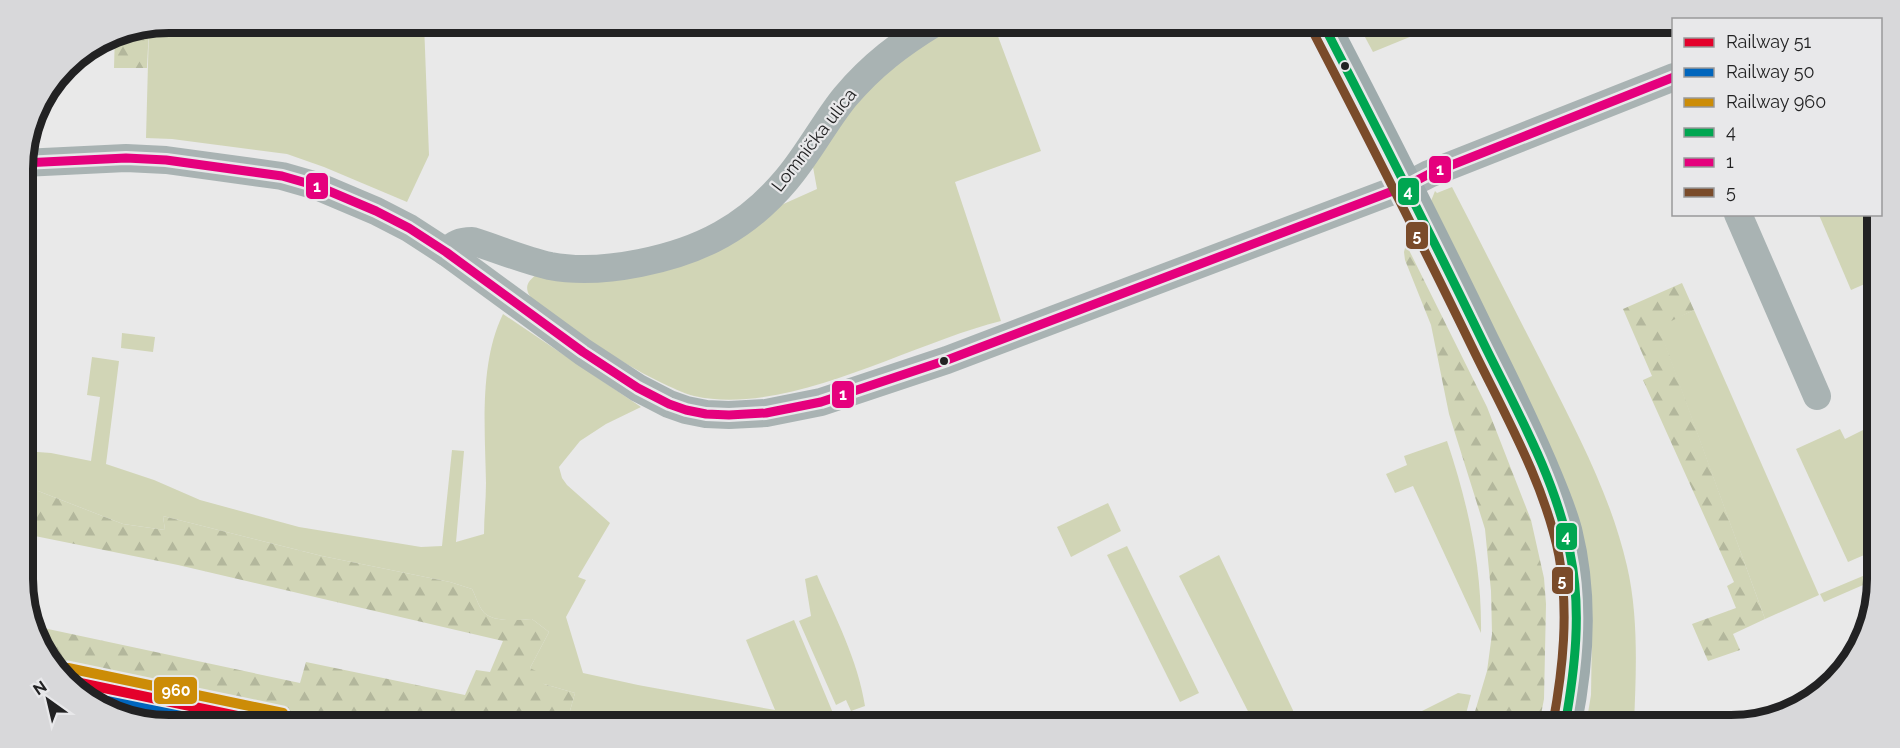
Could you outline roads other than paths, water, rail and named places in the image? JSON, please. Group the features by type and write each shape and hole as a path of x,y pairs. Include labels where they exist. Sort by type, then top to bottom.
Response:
{"main road":[{"path":"1328,33 1406,186 1532,444 1554,495 1566,532 1574,574 1578,615 1576,653 1567,715"}],"street":[{"name":"Lomnička ulica","path":"446,252 453,245 462,241 472,241 551,266 596,270 671,256 705,244 743,221 763,205 787,180 844,98 888,53 919,33"},
{"path":"33,162 83,159 156,159 282,176 348,198 409,228 446,252 583,352 638,388 669,404 706,414 729,415 766,413 821,402 947,360 1406,186 1439,170 1672,78"},
{"path":"1739,216 1817,396"}],"rail line":[{"name":"960","path":"68,668 283,713"},
{"name":"51","path":"82,683 233,715"},
{"name":"50","path":"111,702 176,715"}]}
